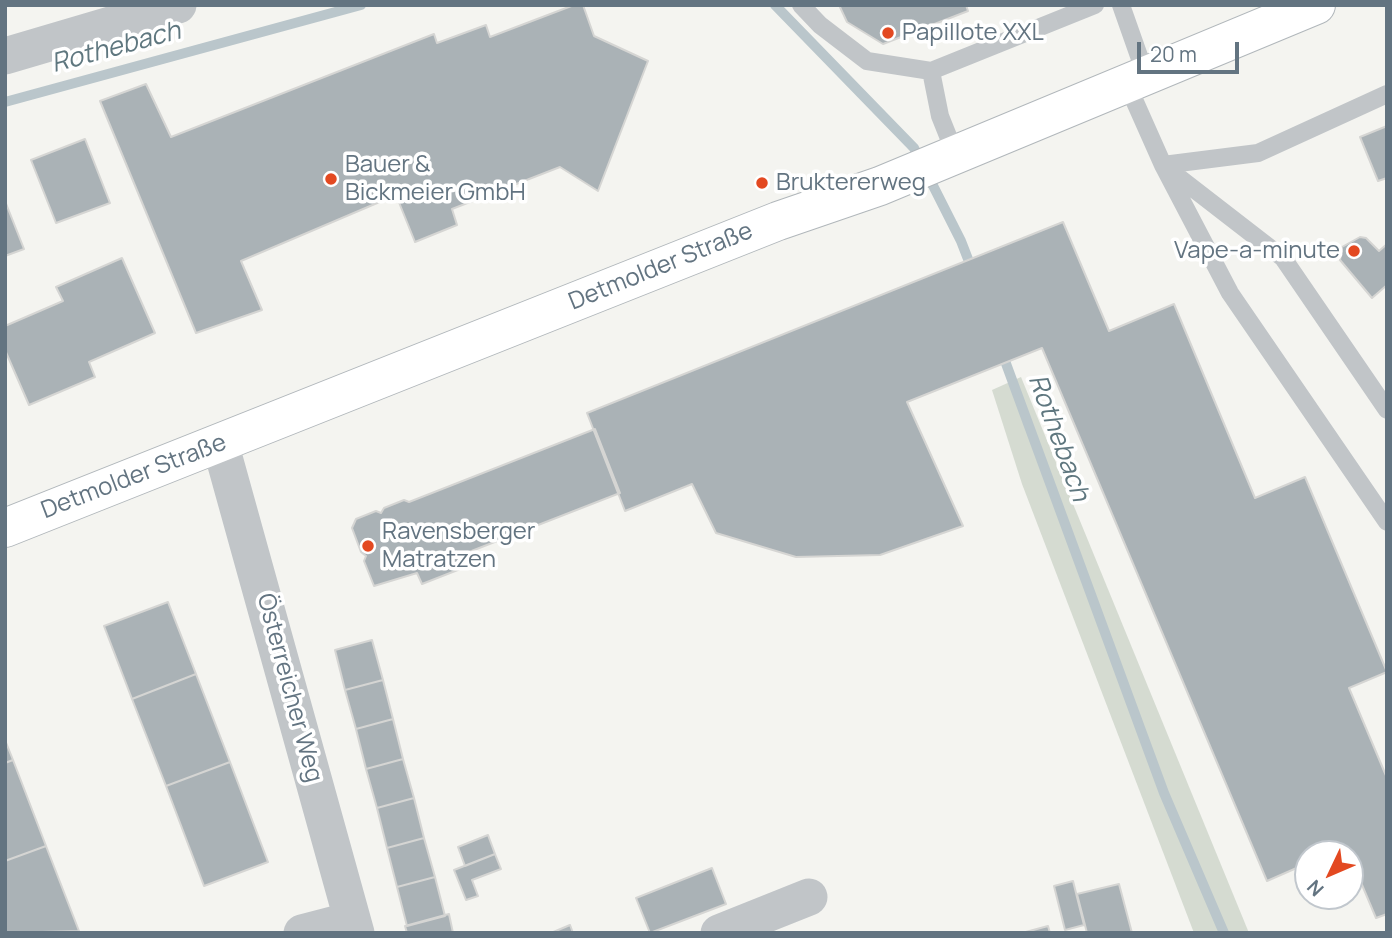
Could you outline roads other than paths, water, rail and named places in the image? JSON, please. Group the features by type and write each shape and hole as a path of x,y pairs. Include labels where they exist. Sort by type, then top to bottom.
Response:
{"main road":[{"name":"Detmolder Straße","path":"5,528 778,221 935,164 1316,5"}],"street":[{"path":"5,56 178,5"},
{"name":"Österreicher Weg","path":"220,443 354,926"},
{"path":"719,933 809,897"},
{"path":"302,933 354,926"}],"lane":[{"path":"801,5 820,26 867,61 931,71 1095,5"},
{"path":"1121,5 1137,80 1163,165 1230,293 1387,522"},
{"path":"931,71 940,116 935,164"},
{"path":"1163,165 1258,153 1387,94"},
{"path":"1163,165 1283,258 1387,410"}],"waterway":[{"name":"Rothebach","path":"5,102 361,5"},
{"name":"Rothebach","path":"775,5 914,148 961,241 973,272"},
{"name":"Rothebach","path":"1001,350 1164,793 1224,933"}],"place":[{"name":"Papillote XXL","path":"888,33"},
{"name":"Bauer & Bickmeier GmbH","path":"331,179"},
{"name":"Bruktererweg","path":"762,183"},
{"name":"Vape-a-minute","path":"1354,251"},
{"name":"Ravensberger Matratzen","path":"368,546"}]}
